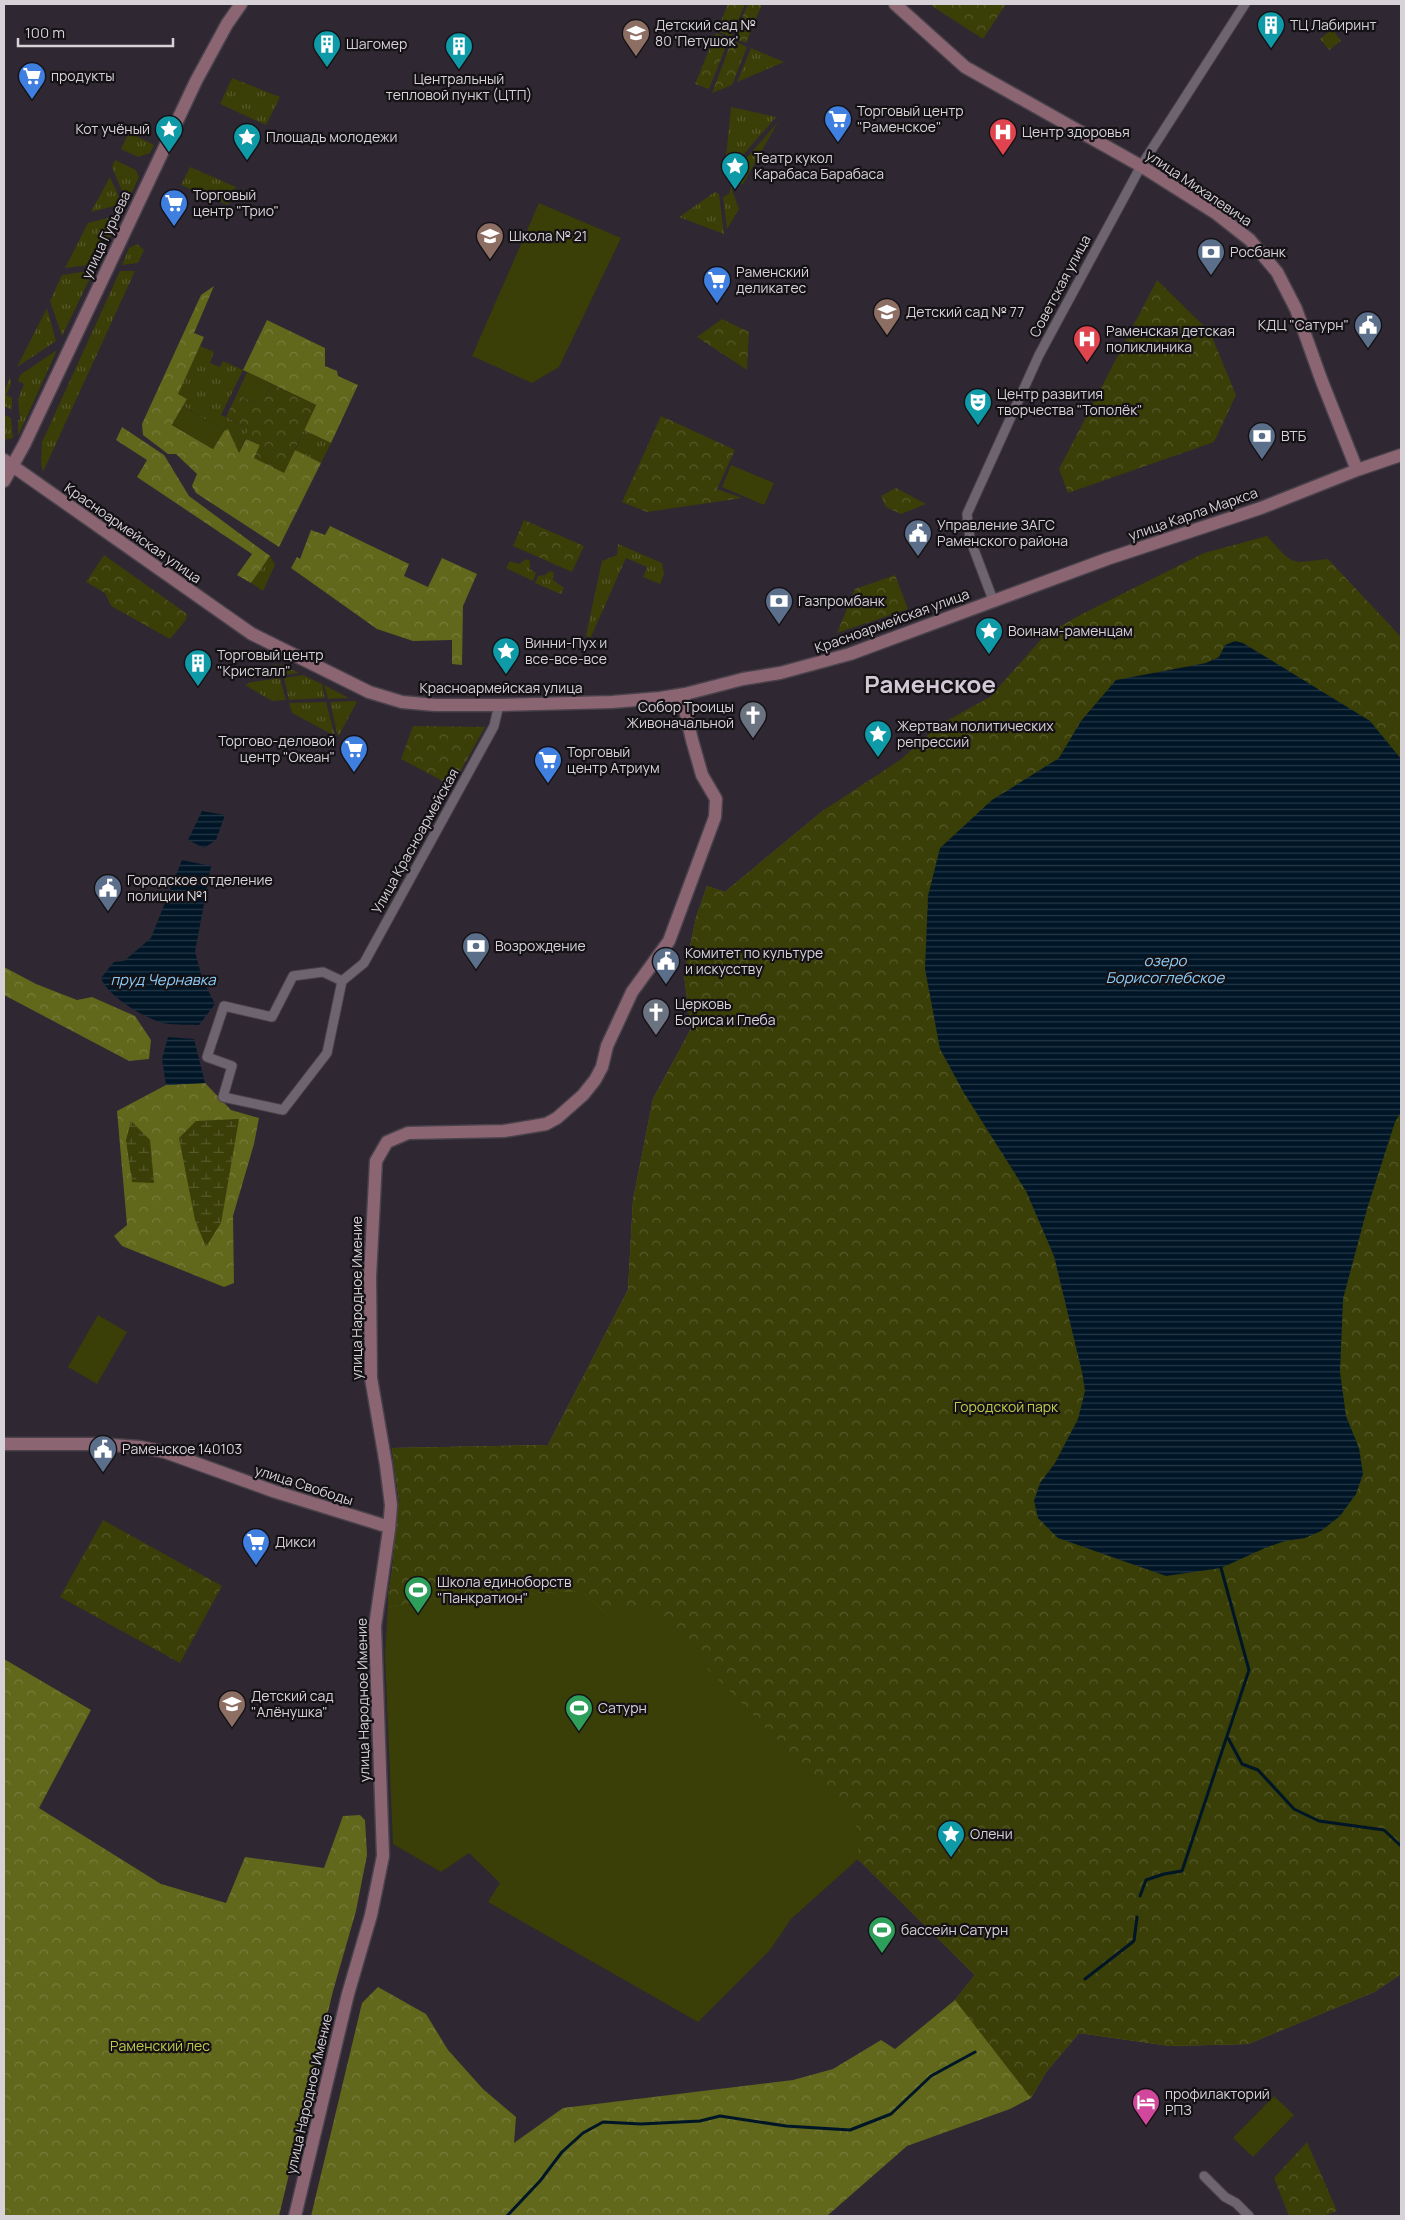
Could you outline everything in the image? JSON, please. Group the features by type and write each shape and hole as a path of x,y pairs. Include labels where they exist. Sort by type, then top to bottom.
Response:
{"main road":[{"name":"улица Гурьева","path":"4,481 8,463 196,81 227,24 241,4"},
{"name":"улица Михалевича","path":"895,4 965,68 1141,166 1250,240 1276,272 1296,309 1357,470"},
{"name":"улица Карла Маркса","path":"993,600 1107,559 1249,512 1401,455"},
{"name":"Красноармейская улица","path":"8,463 252,634 369,692 402,702 499,705 612,702 685,694 743,678 811,666 850,654 993,600"},
{"name":"улица Народное Имение","path":"295,2216 348,1994 371,1915 383,1856 375,1626 390,1527 391,1505 371,1378 369,1328 376,1162 387,1142 408,1133 504,1132 546,1124 567,1110 595,1080 607,1046 632,992 669,941 715,817 716,799 702,775 684,706 685,694"},
{"name":"улица Свободы","path":"4,1444 96,1444 140,1447 165,1452 273,1491 390,1527"}],"street":[{"name":"Советская улица","path":"993,600 970,539 967,514 1039,356 1141,166 1244,4"},
{"name":"Улица Красноармейская","path":"342,981 364,963 494,726 499,705"},
{"path":"322,972 342,981 327,1053 283,1110 223,1097 232,1066 207,1057 224,1006 272,1017 293,976 322,972"},
{"path":"1204,2176 1249,2216"}],"green space":[{"path":"728,4 745,4 731,37 717,31"},
{"path":"748,4 762,4 746,43 733,38"},
{"path":"933,4 1006,4 983,39 932,6"},
{"path":"1332,29 1341,41 1329,50 1320,39"},
{"path":"716,33 729,39 709,89 695,84"},
{"path":"732,40 747,47 732,85 712,93"},
{"path":"751,48 784,62 737,82"},
{"path":"232,78 280,97 266,125 220,104"},
{"path":"731,107 776,117 724,177"},
{"path":"778,122 743,184 732,186 739,209 727,229 723,197 729,194 732,184 729,178"},
{"path":"129,132 154,145 150,153 138,157 121,149"},
{"path":"115,160 136,170 139,177 127,203 112,167"},
{"path":"190,167 236,187 228,205 181,185"},
{"path":"110,177 122,204 91,212"},
{"path":"715,192 719,194 724,234 679,217"},
{"path":"539,203 621,238 559,367 532,383 472,356"},
{"path":"120,215 97,264 65,268 88,223"},
{"path":"137,244 144,250 138,263 122,265 129,248"},
{"path":"94,270 62,336 50,301 62,275"},
{"path":"120,271 135,271 43,472 41,463 42,442"},
{"path":"1157,280 1210,332 1236,395 1214,442 1068,493 1059,469"},
{"path":"214,286 194,333 204,337 178,394 187,399 172,425 213,449 224,431 228,429 239,453 246,439 260,445 255,458 284,472 295,450 321,463 279,547 196,493 192,486 197,474 176,454 168,454 143,435 142,424 201,295"},
{"path":"47,308 56,341 17,367"},
{"path":"722,319 749,332 747,370 697,337"},
{"path":"267,320 325,348 325,366 337,371 338,376 358,385 331,443 304,430 316,405 243,370"},
{"path":"200,346 214,352 210,363 220,367 223,361 243,370 221,415 249,428 239,454 228,429 224,431 183,406 187,399 177,394"},
{"path":"57,350 18,436 18,420 20,420 18,399 24,384 18,381 20,375"},
{"path":"247,372 272,384 261,406 237,394"},
{"path":"10,377 11,384 6,395 12,398 12,410 4,406 4,392"},
{"path":"272,384 316,405 284,473 254,458 260,445 244,438 249,428 226,417 237,394 261,406"},
{"path":"183,406 224,431 213,449 172,425"},
{"path":"4,415 11,418 13,438 4,440"},
{"path":"661,416 735,450 717,489 742,498 647,512 622,502"},
{"path":"122,427 164,455 189,496 270,556 251,583 237,575 252,554 137,477 147,460 116,440"},
{"path":"304,430 331,443 321,463 295,451"},
{"path":"731,465 774,483 764,505 722,487"},
{"path":"896,488 926,504 901,514 886,507 881,496"},
{"path":"524,520 584,546 572,572 513,546"},
{"path":"330,526 409,564 404,576 428,587 442,558 477,574 463,606 462,665 452,664 452,640 413,641 377,629 291,568 297,557 300,559 311,530 325,535"},
{"name":"Городской парк","path":"1267,536 1293,561 1328,559 1401,637 1401,1974 1374,1992 1248,2044 1170,2046 1079,2033 1046,2072 1031,2098 955,2000 975,1975 858,1859 859,1838 627,1613 605,1612 580,1591 443,1597 388,1607 399,1500 392,1448 548,1445 628,1290 633,1200 653,1099 691,1029 684,975 696,918 707,886 725,892 824,810 900,760 939,725 990,697 1044,636 1080,615 1204,553"},
{"path":"618,544 662,563 664,574 660,584 643,577 647,567 626,558 590,639 586,635 602,561 617,555"},
{"path":"104,555 187,614 186,620 170,639 111,606 105,593 86,582"},
{"path":"270,556 275,565 263,591 251,583"},
{"path":"526,559 530,561 530,569 536,573 533,581 506,568 510,561 519,564"},
{"path":"550,571 554,573 553,580 564,588 561,594 535,583 538,576 545,575"},
{"path":"895,575 908,609 837,633 855,589"},
{"path":"276,664 279,675 253,678"},
{"path":"280,664 299,673 283,675"},
{"path":"303,675 322,684 325,698 289,700 284,678"},
{"path":"280,678 286,700 272,701 245,685 252,682"},
{"path":"324,685 349,698 328,699"},
{"path":"326,702 335,736 292,713 289,703"},
{"path":"330,702 357,702 338,737"},
{"path":"413,726 485,727 452,786 401,759"},
{"path":"824,810 846,823 1401,1974 1374,1992 1248,2044 1170,2046 1079,2033 1046,2072 1031,2098 1010,2109 907,2146 827,2216 311,2216 362,2003 378,1987 426,2014 448,2050 483,2089 516,2117 514,2143 563,2108 793,2080 833,2069 881,2040 895,2049 955,2000 975,1975 858,1859 859,1838 388,1607 399,1500 392,1448 548,1445 628,1290 633,1200 653,1099 691,1029 684,975 696,918 707,886 725,892"},
{"path":"4,967 36,984 77,1000 92,997 135,1016 151,1040 149,1059 129,1061 4,995"},
{"path":"205,1083 231,1110 259,1118 254,1144 233,1216 234,1283 224,1287 122,1246 114,1236 127,1225 117,1111 166,1085"},
{"path":"239,1119 221,1223 206,1247 195,1220 179,1138 196,1121"},
{"path":"131,1121 150,1140 154,1183 132,1182 126,1140"},
{"path":"98,1315 127,1332 97,1384 68,1367"},
{"path":"103,1520 222,1586 180,1663 60,1597"},
{"name":"Сатурн","path":"580,1591 605,1612 651,1612 854,1817 859,1838 858,1859 791,1919 770,1950 698,2022 488,1902 500,1883 469,1853 441,1872 393,1844 385,1656 388,1607 443,1597"},
{"name":"Раменский лес","path":"4,1659 91,1710 39,1808 161,1884 226,1903 245,1857 324,1868 343,1816 360,1815 365,1820 367,1855 356,1911 333,1991 279,2216 4,2216"},
{"path":"1274,2096 1294,2115 1253,2157 1233,2138"},
{"path":"1307,2142 1337,2211 1324,2216 1289,2216 1274,2178"}],"water":[{"name":"озеро Борисоглебское","path":"1235,641 1243,643 1370,721 1401,759 1401,1112 1395,1122 1367,1209 1343,1299 1340,1372 1346,1416 1359,1448 1363,1474 1356,1494 1340,1516 1321,1531 1305,1538 1285,1541 1265,1548 1221,1568 1166,1576 1058,1538 1038,1518 1034,1501 1040,1483 1055,1463 1078,1419 1085,1391 1082,1372 1054,1256 1026,1191 964,1093 940,1049 925,969 928,896 940,848 992,800 1059,758 1081,721 1116,680 1206,663 1219,657 1225,645"},
{"path":"202,811 225,815 216,840 204,848 188,840"},
{"name":"пруд Чернавка","path":"182,860 211,866 195,952 203,981 215,1004 199,1025 164,1023 152,1019 110,992 101,978 114,962 124,961 151,938"},
{"path":"168,1037 194,1039 205,1083 166,1085 162,1059"}],"waterway":[{"path":"1140,1896 1146,1880 1182,1871 1249,1670 1221,1568"},
{"path":"1228,1738 1242,1764 1258,1770 1294,1809 1319,1821 1384,1830 1401,1846"},
{"path":"1085,1979 1134,1941 1137,1917"},
{"path":"507,2216 540,2181 562,2152 583,2133 603,2122 641,2124 700,2121 720,2116 786,2126 850,2130 891,2114 931,2076 975,2052"}],"place":[{"name":"ТЦ Лабиринт","path":"1271,49"},
{"name":"Детский сад № 80 'Петушок'","path":"636,57"},
{"name":"Шагомер","path":"327,68"},
{"name":"Центральный тепловой пункт (ЦТП)","path":"459,70"},
{"name":"продукты","path":"32,100"},
{"name":"Торговый центр \"Раменское\"","path":"838,143"},
{"name":"Кот учёный","path":"169,153"},
{"name":"Центр здоровья","path":"1003,156"},
{"name":"Площадь молодежи","path":"247,161"},
{"name":"Театр кукол Карабаса Барабаса","path":"735,190"},
{"name":"Торговый центр \"Трио\"","path":"174,227"},
{"name":"Школа № 21","path":"490,260"},
{"name":"Росбанк","path":"1211,276"},
{"name":"Раменский деликатес","path":"717,304"},
{"name":"Детский сад № 77","path":"887,336"},
{"name":"КДЦ \"Сатурн\"","path":"1368,349"},
{"name":"Раменская детская поликлиника","path":"1087,363"},
{"name":"Центр развития творчества \"Тополёк\"","path":"978,426"},
{"name":"ВТБ","path":"1262,460"},
{"name":"Управление ЗАГС Раменского района","path":"918,557"},
{"name":"Газпромбанк","path":"779,625"},
{"name":"Воинам-раменцам","path":"989,655"},
{"name":"Винни-Пух и все-все-все","path":"506,675"},
{"name":"Торговый центр \"Кристалл\"","path":"198,687"},
{"name":"Собор Троицы Живоначальной","path":"753,739"},
{"name":"Жертвам политических репрессий","path":"878,758"},
{"name":"Торгово-деловой центр \"Океан\"","path":"354,773"},
{"name":"Торговый центр Атриум","path":"548,784"},
{"name":"Городское отделение полиции №1","path":"108,912"},
{"name":"Возрождение","path":"476,970"},
{"name":"Комитет по культуре и искусству","path":"666,985"},
{"name":"Церковь Бориса и Глеба","path":"656,1036"},
{"name":"Раменское 140103","path":"103,1473"},
{"name":"Дикси","path":"256,1566"},
{"name":"Школа единоборств \"Панкратион\"","path":"418,1614"},
{"name":"Детский сад \"Алёнушка\"","path":"232,1728"},
{"name":"Сатурн","path":"579,1732"},
{"name":"Олени","path":"951,1858"},
{"name":"бассейн Сатурн","path":"882,1954"},
{"name":"профилакторий РПЗ","path":"1146,2126"}],"district":[{"name":"Раменское","path":"930,685"}]}
